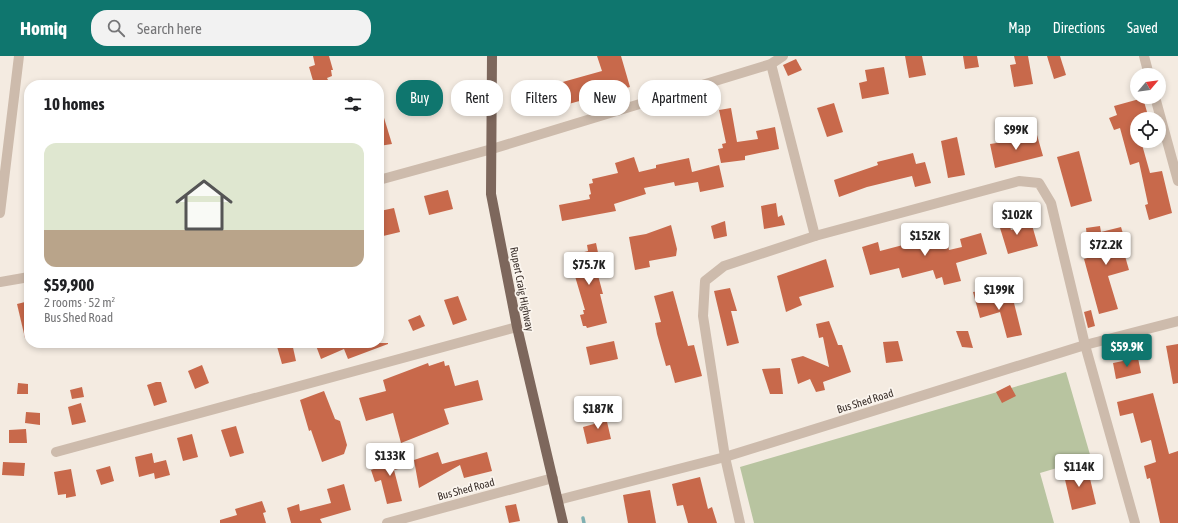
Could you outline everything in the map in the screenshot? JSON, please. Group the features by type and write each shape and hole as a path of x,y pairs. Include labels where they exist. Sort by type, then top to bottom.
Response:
{"main road":[{"name":"Rupert Craig Highway","path":"492,56 491,194 517,327 558,500 562,523"}],"street":[{"path":"0,213 19,56"},
{"path":"384,179 492,149 771,64 783,56"},
{"path":"1144,56 1147,68"},
{"path":"771,64 815,236"},
{"path":"1157,104 1178,181"},
{"path":"740,523 725,457 703,316 705,281 724,266 815,236 1019,181 1039,183 1051,203 1085,345 1135,523"},
{"path":"0,282 24,278"},
{"name":"Bus Shed Road","path":"558,500 725,457 1085,345 1178,321"},
{"path":"56,452 517,327"},
{"name":"Bus Shed Road","path":"387,523 552,478"}],"green space":[{"path":"1066,372 1091,458 1040,473 1054,523 754,523 740,467"}],"building":[{"path":"313,56 329,56 333,70 331,70 332,76 327,78 328,80 313,80 309,67 315,65"},
{"path":"597,56 621,56 628,80 579,80 579,101 571,103 571,80 570,80 602,71"},
{"path":"905,56 922,56 926,75 909,78"},
{"path":"963,56 977,56 979,67 965,69"},
{"path":"1014,56 1028,56 1033,84 1014,87 1010,65 1016,64"},
{"path":"1047,56 1060,56 1066,75 1054,79"},
{"path":"796,59 802,70 788,76 783,65"},
{"path":"884,67 889,94 862,99 859,83 867,81 865,70"},
{"path":"1130,102 1130,104 1145,104 1147,112 1130,112 1130,148 1143,148 1150,173 1162,171 1172,213 1149,220 1145,205 1148,204 1139,162 1130,165 1120,128 1114,130 1109,118 1117,115 1114,106"},
{"path":"834,103 843,132 827,137 817,108"},
{"path":"731,108 737,142 758,139 756,131 775,127 779,149 745,156 745,160 721,163 718,149 723,148 722,144 726,143 720,116 721,110"},
{"path":"384,118 392,144 384,145"},
{"path":"1037,135 1043,156 995,168 990,144 1010,142"},
{"path":"957,137 965,175 948,178 941,141"},
{"path":"1079,151 1092,201 1071,207 1057,157"},
{"path":"913,153 916,164 925,162 931,183 915,187 912,176 867,187 839,197 834,180 878,165 877,162"},
{"path":"634,157 639,172 656,168 656,165 689,158 692,172 719,165 724,187 700,192 698,182 675,186 674,182 644,188 646,194 614,204 616,211 562,221 559,205 590,199 589,195 591,194 589,184 593,183 592,179 618,173 615,163"},
{"path":"448,190 453,209 429,215 424,196"},
{"path":"776,203 778,217 782,215 785,225 764,229 761,206"},
{"path":"394,208 400,232 384,236 384,210"},
{"path":"1007,215 1011,230 1032,225 1038,246 1008,254 997,218"},
{"path":"725,221 727,236 714,239 711,226"},
{"path":"671,225 677,249 676,256 649,261 650,267 635,270 629,237 646,234"},
{"path":"1100,226 1101,232 1121,227 1125,240 1121,242 1129,270 1108,276 1118,309 1099,314 1084,259 1104,253 1099,237 1087,239 1086,228"},
{"path":"981,233 987,254 956,263 961,281 944,285 942,277 936,279 933,270 902,278 899,268 870,275 862,247 878,242 880,251 945,234 949,250 962,247 960,239"},
{"path":"596,243 601,267 596,268 603,294 600,294 607,323 587,328 586,326 583,326 580,315 584,314 583,310 585,310 569,256 588,251 587,245"},
{"path":"826,259 834,287 799,297 802,305 786,312 777,276"},
{"path":"730,288 737,311 731,311 739,343 727,346 714,291"},
{"path":"988,290 990,300 1012,295 1022,335 1007,338 1000,312 980,318 973,292"},
{"path":"673,291 688,346 694,345 702,376 675,383 670,365 666,366 657,334 655,323 661,322 654,296"},
{"path":"458,296 467,320 453,325 444,300"},
{"path":"24,302 24,334 17,304"},
{"path":"1091,310 1095,326 1088,328 1084,312"},
{"path":"420,315 425,326 413,331 408,320"},
{"path":"829,321 838,345 842,345 851,372 823,382 825,390 816,392 810,379 798,384 791,359 803,356 829,367 823,337 819,338 816,324"},
{"path":"956,331 968,331 973,348 962,347"},
{"path":"614,341 618,359 590,365 586,347"},
{"path":"898,341 903,361 886,363 883,342"},
{"path":"1178,344 1178,383 1173,384 1166,346"},
{"path":"277,348 293,348 296,361 282,364"},
{"path":"317,348 377,348 348,359 344,349 321,359"},
{"path":"1138,358 1141,373 1116,379 1113,363"},
{"path":"444,361 445,366 449,365 455,386 478,380 483,400 444,409 449,424 401,443 393,413 366,421 359,398 386,391 383,380 428,363 429,366"},
{"path":"202,365 209,383 195,389 188,371"},
{"path":"780,368 783,394 770,394 762,369"},
{"path":"161,382 167,402 154,406 147,385"},
{"path":"18,383 28,384 28,394 17,394"},
{"path":"1010,385 1016,396 1002,403 996,392"},
{"path":"82,387 84,397 72,399 70,390"},
{"path":"324,391 335,419 340,421 347,445 344,454 322,462 311,430 309,431 300,400"},
{"path":"1153,393 1169,454 1178,451 1178,523 1160,523 1150,478 1147,479 1144,466 1156,462 1151,440 1141,443 1133,413 1120,416 1117,402"},
{"path":"81,403 86,422 72,425 68,407"},
{"path":"26,412 40,413 40,425 25,423"},
{"path":"605,413 611,439 587,444 583,427 594,424 592,416"},
{"path":"236,426 244,453 230,457 221,430"},
{"path":"26,429 27,443 9,443 9,430"},
{"path":"192,434 198,457 183,461 177,438"},
{"path":"400,450 403,468 394,470 402,501 387,504 381,480 375,482 371,470 390,463 389,452"},
{"path":"438,452 442,464 487,452 492,471 464,478 460,465 419,488 414,460"},
{"path":"152,453 154,463 166,460 170,475 155,479 154,473 139,477 135,457"},
{"path":"3,462 25,463 24,476 2,475"},
{"path":"110,466 114,481 101,485 96,470"},
{"path":"1087,466 1096,504 1072,510 1063,471"},
{"path":"71,469 76,496 66,498 66,494 58,495 54,472"},
{"path":"700,477 708,509 712,507 717,523 688,523 683,505 677,506 672,484"},
{"path":"344,484 351,510 320,519 322,523 291,523 287,508 299,504 300,511 331,503 327,489"},
{"path":"650,490 656,523 628,523 623,495"},
{"path":"262,501 266,512 263,513 266,523 220,523 220,520 237,515 235,509"},
{"path":"516,504 520,521 509,523 505,506"}],"waterway":[{"path":"583,518 584,523"}]}
